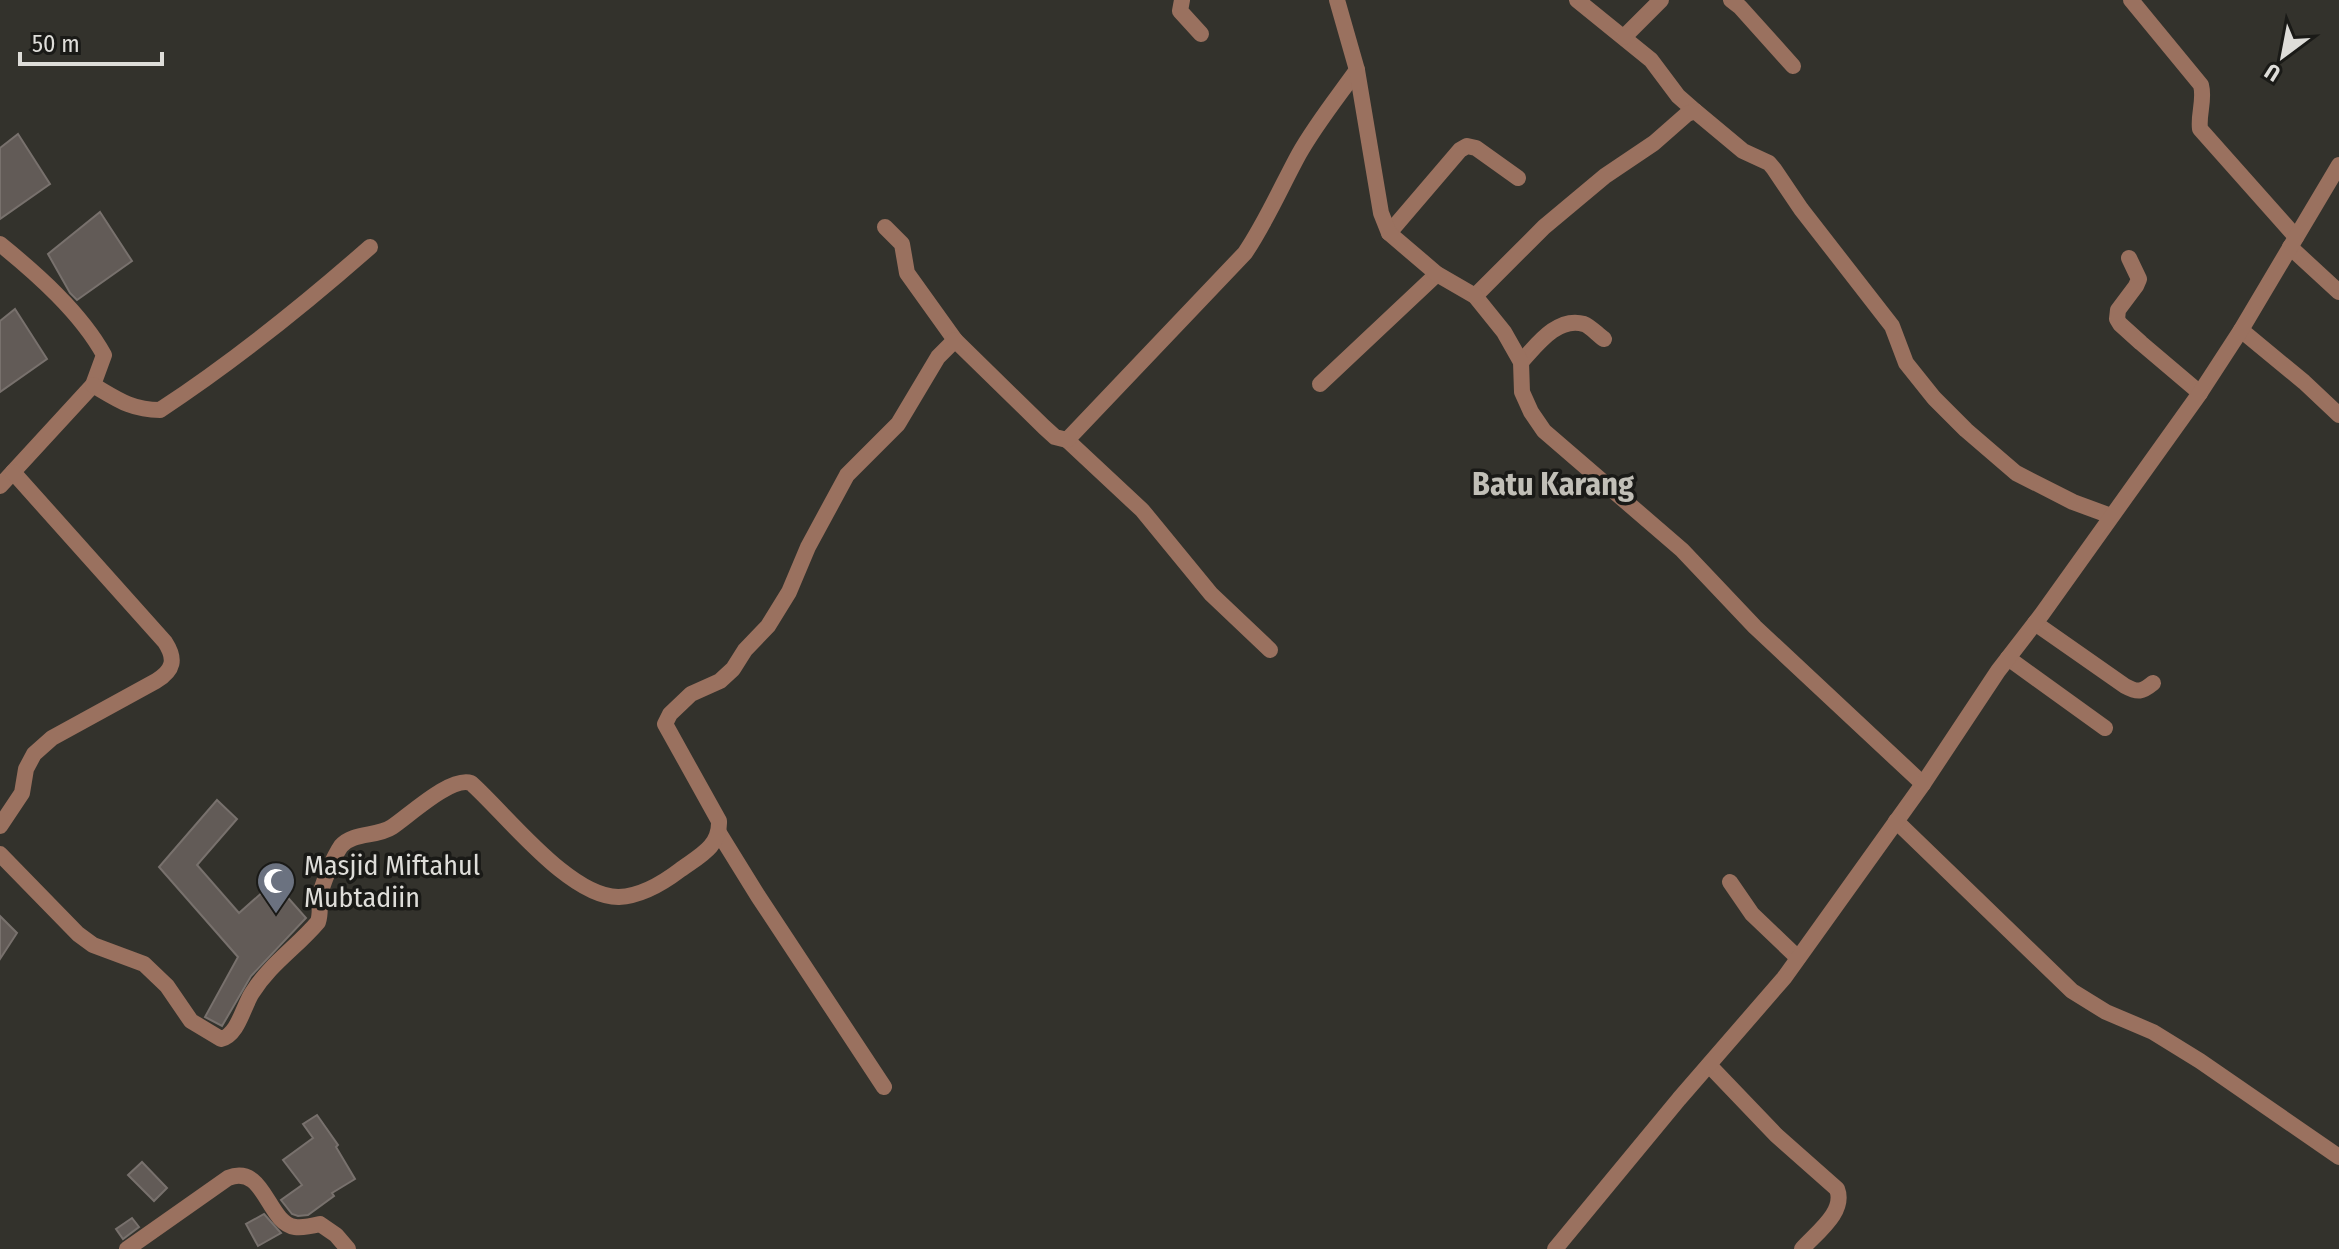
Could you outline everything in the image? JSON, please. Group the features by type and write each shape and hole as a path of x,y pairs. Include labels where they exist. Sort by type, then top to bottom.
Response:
{"street":[{"path":"1182,0 1180,11 1201,34"},
{"path":"1337,0 1357,70 1381,213 1389,233 1437,274 1475,296 1504,332 1521,362 1522,392 1544,431 1682,550 1755,627 1923,784"},
{"path":"1577,0 1651,60 1678,96 1695,111 1743,151 1769,163 1892,326 1906,363 1934,398 1966,430 2016,473 2073,502 2111,516"},
{"path":"1624,37 1661,0"},
{"path":"1731,0 1793,66"},
{"path":"2131,0 2201,85 2200,129 2293,242 2339,292"},
{"path":"1067,440 1245,253 1313,130 1357,70"},
{"path":"1475,296 1544,227 1605,176 1695,111"},
{"path":"1389,233 1460,150 1467,146 1476,148 1518,178"},
{"path":"1555,1249 1784,978 1923,784 2008,658 2200,393 2339,165"},
{"path":"885,227 902,244 907,273 955,340 1055,437 1067,440 1142,510 1211,594 1270,650"},
{"path":"0,244 85,324 104,355 93,385 0,486"},
{"path":"93,385 128,406 160,410 297,308 370,247"},
{"path":"2129,258 2139,279 2118,310 2117,319 2200,393"},
{"path":"1320,384 1437,274"},
{"path":"1521,362 1546,336 1564,323 1584,324 1604,339"},
{"path":"2241,330 2339,415"},
{"path":"0,854 78,934 93,945 144,964 167,986 191,1021 221,1039 230,1034 252,992 271,967 318,922 320,893 342,845 351,839 384,832 460,781 471,783 532,845 575,881 598,893 615,897 632,895 666,880 713,844 719,833 719,821 665,724 670,714 691,694 720,681 768,626 789,592 808,547 847,475 898,424 938,357 955,340"},
{"path":"0,826 22,793 26,769 34,754 52,738 164,676 172,662 172,653 165,642 13,472"},
{"path":"2035,623 2125,686 2137,692 2153,683"},
{"path":"2008,658 2105,728"},
{"path":"1896,821 2072,991 2106,1012 2177,1046 2339,1157"},
{"path":"719,833 884,1087"},
{"path":"1730,882 1752,914 1798,958"},
{"path":"1709,1065 1776,1135 1837,1189 1840,1198 1837,1210 1802,1249"},
{"path":"127,1249 238,1174 258,1187 282,1221 293,1227 320,1224 336,1235 348,1249"}],"building":[{"path":"18,134 50,184 0,219 0,148"},
{"path":"100,212 132,261 77,300 48,254"},
{"path":"15,309 47,359 0,392 0,321"},
{"path":"217,800 237,819 197,865 239,913 274,882 306,918 251,976 222,1026 205,1017 238,957 159,867"},
{"path":"0,916 17,933 0,959"},
{"path":"317,1115 338,1145 336,1147 355,1179 332,1193 334,1196 308,1215 298,1216 292,1214 281,1200 302,1185 283,1160 313,1138 303,1124"},
{"path":"142,1162 167,1188 154,1201 128,1175"},
{"path":"264,1214 281,1233 258,1246 246,1224"},
{"path":"132,1218 139,1227 123,1239 116,1229"}],"place":[{"name":"Masjid Miftahul Mubtadiin","path":"276,915"}],"district":[{"name":"Batu Karang","path":"1553,484"}]}
